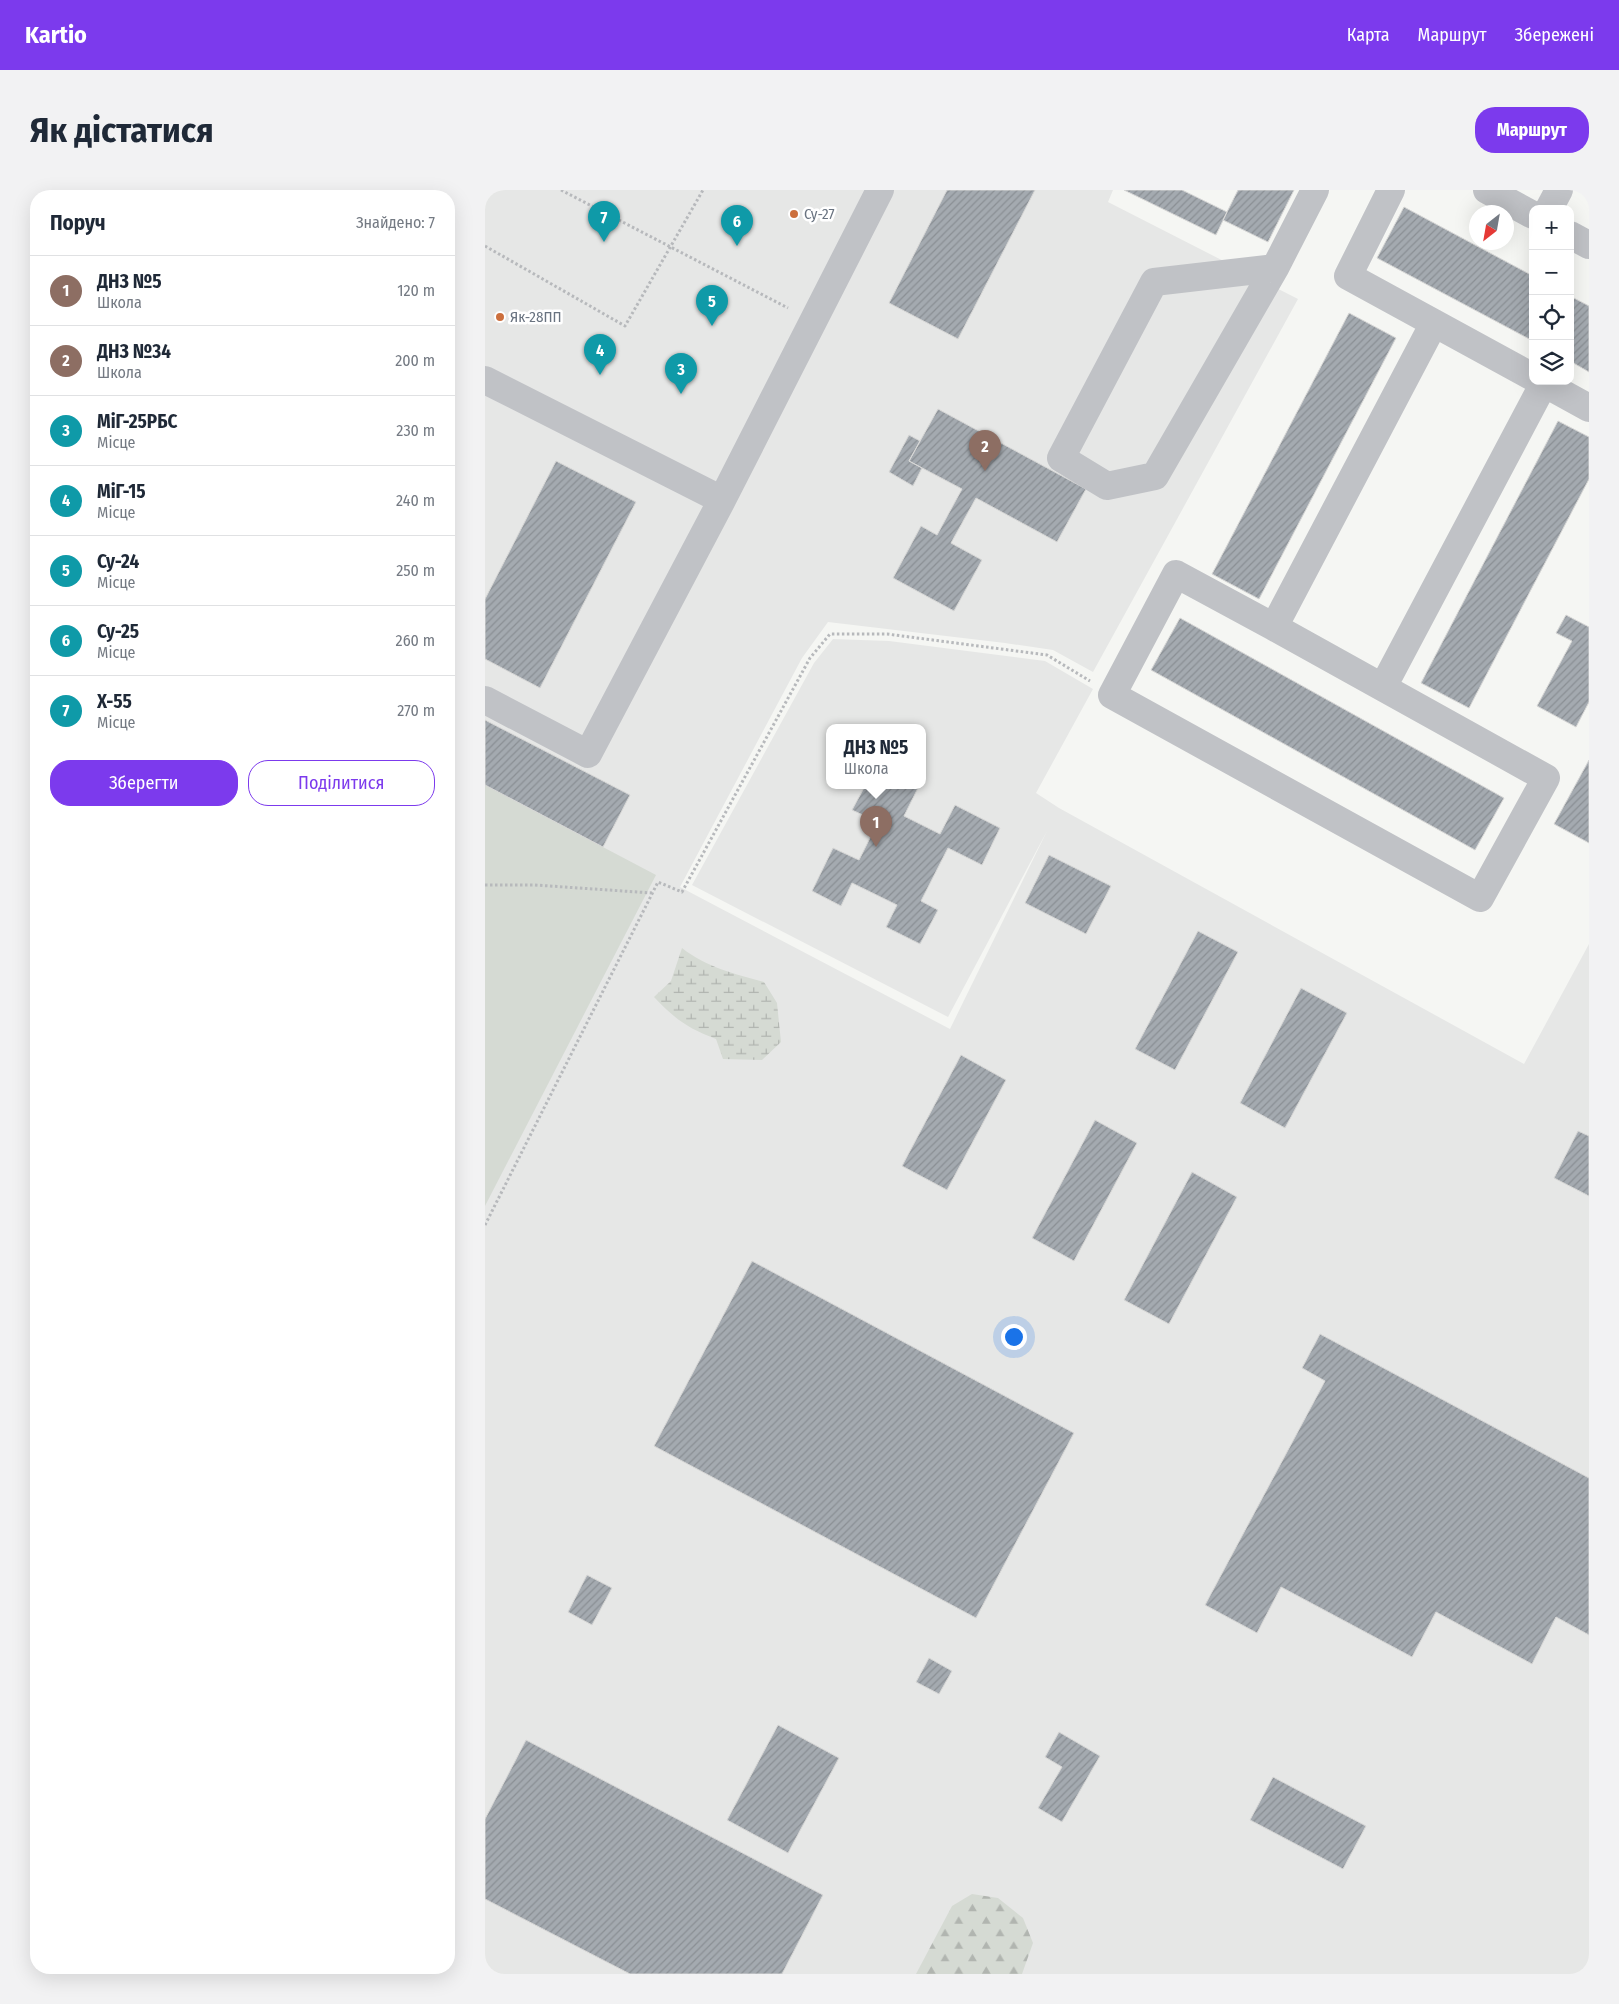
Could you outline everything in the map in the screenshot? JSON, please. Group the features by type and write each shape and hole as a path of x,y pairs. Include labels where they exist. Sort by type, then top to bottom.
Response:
{"lane":[{"path":"485,700 588,754 722,500 879,190"},
{"path":"1275,268 1154,282 1061,458 1107,486 1155,476 1275,268 1315,190"},
{"path":"1391,190 1348,276 1529,375"},
{"path":"1487,190 1529,213"},
{"path":"1551,205 1559,190"},
{"path":"1574,236 1589,244"},
{"path":"1274,627 1434,323"},
{"path":"485,380 722,500"},
{"path":"1383,687 1537,385"},
{"path":"1546,385 1589,408"},
{"path":"1175,574 1274,627 1546,778 1480,898 1112,694 1175,574"}],"path":[{"path":"561,190 813,321"},
{"path":"485,246 625,326 703,190"},
{"path":"485,1225 658,882 682,892 810,658 830,634 887,634 1047,655 1112,694"},
{"path":"485,885 535,885 652,893"}],"shaded area":[{"path":"485,190 1113,190 1108,202 1298,299 1093,672 1053,650 828,622 802,658 680,887 950,1029 1047,831 948,1017 692,885 814,663 833,639 889,641 1045,661 1093,689 1036,793 1059,808 1524,1064 1589,944 1589,1974 485,1974"}],"green space":[{"path":"485,785 656,875 485,1206"},
{"path":"682,948 711,965 764,982 777,1003 781,1042 762,1060 723,1059 716,1039 682,1022 654,997 671,981"},
{"path":"972,1894 998,1898 1023,1918 1033,1943 1022,1974 916,1974 952,1906"}],"building":[{"path":"947,190 1035,190 958,339 889,303"},
{"path":"1124,190 1182,190 1227,212 1216,235"},
{"path":"1238,190 1294,190 1268,242 1223,220"},
{"path":"1404,207 1469,242 1469,250 1484,250 1529,274 1529,339 1377,258"},
{"path":"1574,298 1589,306 1589,372 1574,363"},
{"path":"1349,313 1396,338 1259,599 1212,574"},
{"path":"938,409 1086,489 1057,542 976,498 951,543 982,560 954,611 893,578 921,526 937,535 962,489 909,461"},
{"path":"1558,421 1589,437 1589,479 1469,708 1421,683"},
{"path":"909,435 920,441 909,461 922,468 913,486 889,472"},
{"path":"556,461 636,502 540,688 485,659 485,599"},
{"path":"1566,615 1589,627 1589,702 1576,727 1537,706 1572,641 1556,633"},
{"path":"1180,618 1504,798 1475,850 1151,670"},
{"path":"485,720 630,795 603,847 485,785"},
{"path":"1589,760 1589,843 1554,824"},
{"path":"863,789 918,789 904,816 940,834 955,805 1000,828 982,865 948,848 921,901 938,910 920,944 886,927 897,905 852,883 841,906 812,891 833,848 859,860 878,822 852,810"},
{"path":"1049,855 1111,886 1086,934 1025,903"},
{"path":"1198,931 1238,952 1175,1070 1135,1049"},
{"path":"1301,988 1347,1013 1285,1128 1240,1103"},
{"path":"961,1055 1006,1080 947,1190 902,1166"},
{"path":"1095,1120 1137,1143 1074,1261 1032,1238"},
{"path":"1578,1131 1589,1136 1589,1196 1554,1178"},
{"path":"1192,1172 1237,1197 1169,1324 1124,1300"},
{"path":"752,1261 1074,1433 976,1618 654,1446"},
{"path":"1320,1334 1589,1478 1589,1635 1556,1617 1532,1664 1436,1612 1412,1657 1281,1587 1257,1633 1205,1605 1325,1381 1302,1368"},
{"path":"587,1575 612,1588 592,1625 568,1612"},
{"path":"929,1658 952,1671 939,1694 916,1682"},
{"path":"778,1725 839,1758 788,1853 727,1820"},
{"path":"1059,1732 1100,1756 1062,1822 1038,1808 1062,1767 1045,1757"},
{"path":"526,1740 823,1895 782,1974 630,1974 485,1899 485,1819"},
{"path":"1273,1777 1366,1826 1343,1869 1250,1820"}],"place":[{"name":"Су-27","path":"794,214"},
{"name":"Х-55","path":"604,242"},
{"name":"Су-25","path":"737,246"},
{"name":"Як-28ПП","path":"500,317"},
{"name":"Су-24","path":"712,326"},
{"name":"МіГ-15","path":"600,375"},
{"name":"МіГ-25РБС","path":"681,394"},
{"name":"ДНЗ №34","path":"985,471"},
{"name":"ДНЗ №5","path":"876,847"}]}
